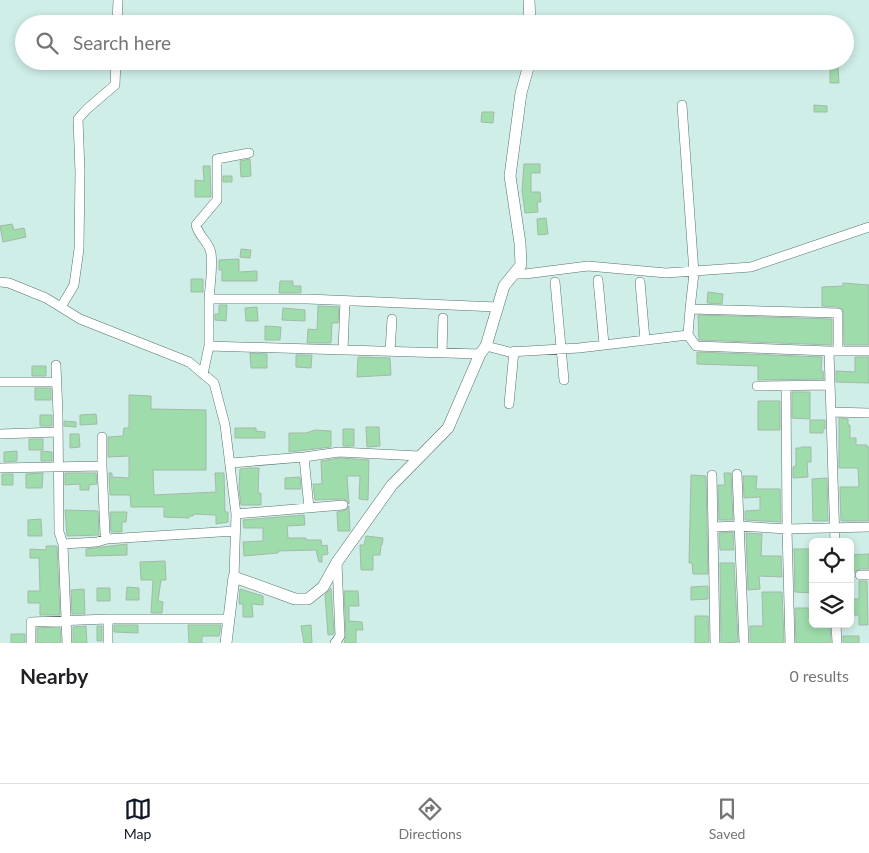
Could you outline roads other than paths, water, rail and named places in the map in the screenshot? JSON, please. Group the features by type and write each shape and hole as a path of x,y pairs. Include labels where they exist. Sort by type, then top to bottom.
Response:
{"street":[{"path":"117,15 118,0"},
{"path":"529,0 530,15"},
{"path":"61,307 74,285 79,249 80,172 78,119 116,85 116,70"},
{"path":"234,576 295,599 308,599 323,587 337,562 392,485 448,428 483,350 504,286 521,265 520,243 510,176 521,93 527,70"},
{"path":"682,105 694,273 688,335 696,346 869,352"},
{"path":"203,374 209,346 211,253 208,244 198,234 196,225 217,200 218,159 249,153"},
{"path":"514,274 588,266 666,273 694,273 751,267 869,227"},
{"path":"598,280 604,344"},
{"path":"0,282 9,283 46,298 80,319 189,362 214,383 225,424 236,514 234,576 226,643"},
{"path":"555,282 564,380"},
{"path":"640,282 645,340"},
{"path":"209,299 345,301 497,307"},
{"path":"343,350 345,301"},
{"path":"690,309 838,313 830,385 835,538"},
{"path":"442,353 443,318"},
{"path":"390,351 392,319"},
{"path":"209,346 442,353 483,350 561,349 688,335"},
{"path":"509,404 514,351"},
{"path":"56,365 59,532 63,544 67,643"},
{"path":"0,382 56,382"},
{"path":"757,386 830,385"},
{"path":"786,386 790,643"},
{"path":"831,412 869,412"},
{"path":"0,434 58,432"},
{"path":"102,437 105,534 107,540"},
{"path":"231,463 339,452 420,456"},
{"path":"304,457 309,508"},
{"path":"0,468 102,466"},
{"path":"737,474 744,643"},
{"path":"712,475 715,643"},
{"path":"236,514 343,505"},
{"path":"712,527 738,526 787,529 869,528"},
{"path":"63,544 235,531"},
{"path":"334,643 340,636 337,562"},
{"path":"31,643 31,622 229,618"},
{"path":"108,619 108,643"},
{"path":"836,628 837,643"}]}
